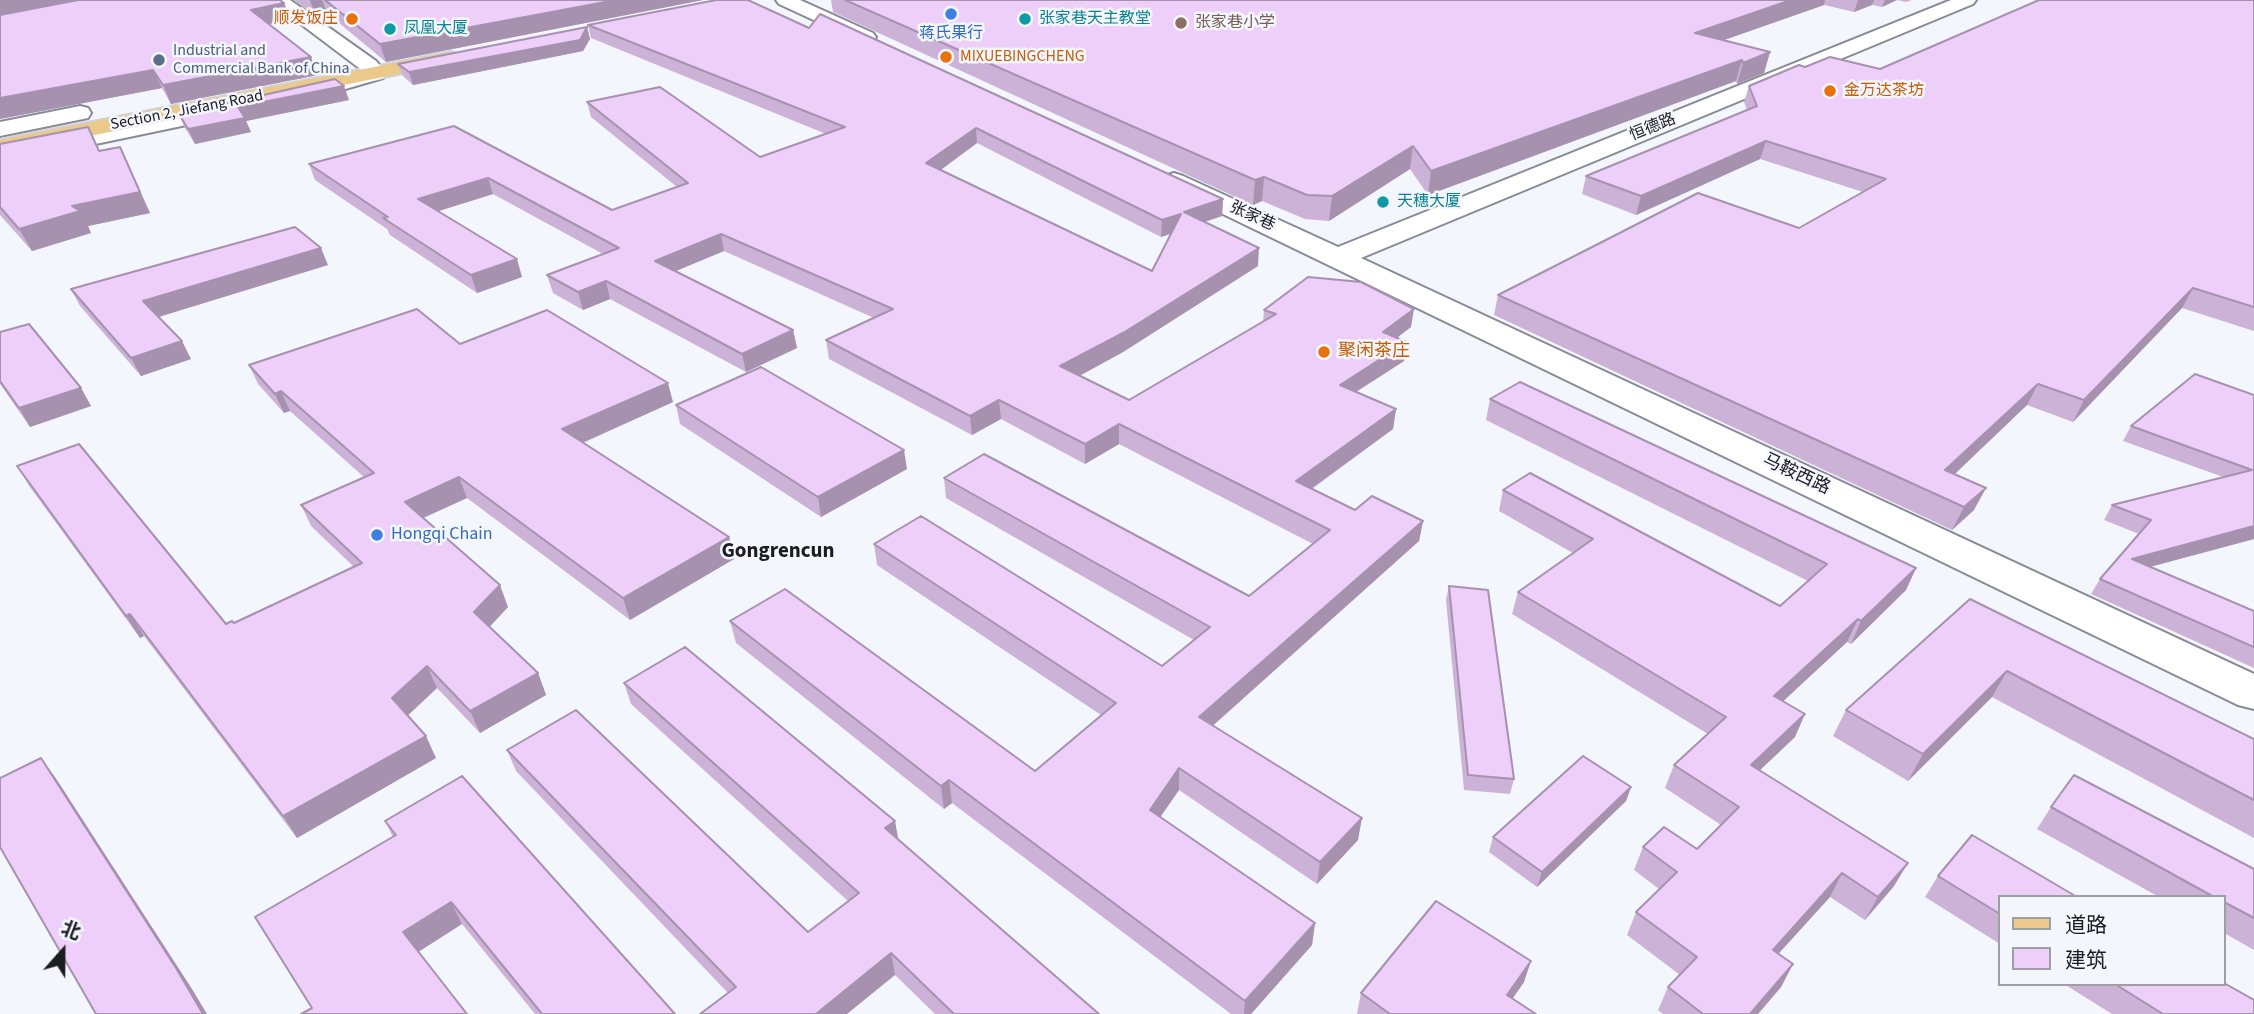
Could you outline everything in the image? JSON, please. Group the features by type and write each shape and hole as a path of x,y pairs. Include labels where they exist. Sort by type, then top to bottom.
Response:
{"main road":[{"name":"Section 2, Jiefang Road","path":"0,147 467,50"},
{"name":"Section 2, Jiefang Road","path":"0,137 372,69"}],"street":[{"path":"278,0 372,69"},
{"path":"785,0 883,45"},
{"name":"恒德路","path":"1339,257 1967,0"},
{"path":"0,129 250,79 372,69"},
{"path":"0,157 302,94 372,69"},
{"name":"张家巷","path":"1154,171 1339,257"},
{"name":"马鞍西路","path":"1339,257 2254,693"}],"building":[{"path":"78,0 280,0 284,3 251,10 311,57 163,85 153,70 0,98 0,15"},
{"path":"325,0 616,0 380,44"},
{"path":"716,0 748,0 809,28 820,14 1223,199 1184,212 1259,248 1123,333 1060,366 1129,400 1276,314 1264,310 1308,277 1361,282 1414,309 1383,332 1407,342 1340,385 1396,409 1296,481 1355,510 1372,496 1423,521 1199,717 1362,818 1320,862 1179,768 1150,810 1315,923 1245,1001 949,780 941,786 730,621 785,589 1035,771 1116,703 874,544 921,516 1162,666 1210,627 944,478 984,454 1249,596 1330,530 1119,424 1085,444 999,400 970,416 826,340 893,309 721,234 655,261 793,330 742,354 606,281 578,292 547,275 619,248 488,178 418,199 517,259 471,275 383,218 388,217 309,164 454,126 612,210 688,183 587,102 660,87 760,157 845,127 588,25","holes":["976,128 1162,220 1181,214 1152,271 926,163"]},
{"path":"845,0 1791,0 1695,33 1770,52 1431,171 1413,146 1332,196 1307,195 1264,177 1255,180"},
{"path":"2039,0 2254,0 2254,307 2193,288 2084,400 2038,384 1945,470 1986,488 1964,507 1498,295 1698,193 1799,228 1886,179 1766,141 1641,196 1586,176 1757,106 1749,86 1799,65 1805,67 1830,57 1880,69"},
{"path":"587,27 580,40 409,72 398,64"},
{"path":"335,79 344,86 238,107 245,118 188,129 179,114"},
{"path":"88,127 99,151 120,147 140,192 72,206 80,211 19,229 0,207 0,144"},
{"path":"295,227 321,248 143,301 182,341 131,358 71,289"},
{"path":"417,309 460,344 547,310 668,383 562,429 729,537 623,598 459,477 405,502 500,585 474,612 538,673 470,711 427,666 392,698 426,736 283,816 130,614 126,616 17,466 79,444 226,624 232,621 234,623 362,563 301,505 374,473 281,391 275,394 249,365"},
{"path":"29,324 81,388 19,408 0,381 0,332"},
{"path":"761,367 904,450 818,497 676,405"},
{"path":"2195,374 2254,395 2254,526 2132,559 2254,611 2254,647 2100,579 2151,520 2112,505 2252,470 2131,426"},
{"path":"1520,382 1916,568 1861,621 1858,619 1774,696 1805,714 1751,765 1908,863 1878,897 1842,873 1773,950 1793,964 1750,1014 1703,1014 1668,987 1697,957 1636,912 1677,872 1643,847 1664,827 1697,849 1739,807 1674,765 1726,717 1518,592 1593,539 1503,490 1530,473 1780,606 1827,564 1490,399"},
{"path":"1449,586 1488,590 1514,779 1468,775"},
{"path":"1970,599 2254,739 2254,800 2007,671 1923,754 1846,710"},
{"path":"685,647 895,821 885,828 1099,1014 954,1014 891,953 816,1014 700,1014 736,987 507,750 576,710 808,932 859,893 624,683"},
{"path":"1583,756 1631,787 1542,872 1493,837"},
{"path":"41,758 203,1014 96,1014 0,847 0,778"},
{"path":"2074,775 2254,869 2254,918 2226,903 2226,895 2210,895 2051,807"},
{"path":"462,776 675,1014 542,1014 451,902 403,932 467,1014 301,1014 312,1008 255,917 396,835 385,821"},
{"path":"1972,835 2074,895 1998,895 1998,913 1938,876"},
{"path":"1436,901 1531,961 1507,995 1536,1014 1390,1014 1361,993"},
{"path":"2226,984 2254,1000 2254,1014 2163,1014 2118,986"}],"place":[{"name":"蒋氏果行","path":"951,14"},
{"name":"顺发饭庄","path":"352,19"},
{"name":"张家巷天主教堂","path":"1025,19"},
{"name":"张家巷小学","path":"1181,23"},
{"name":"凤凰大厦","path":"390,29"},
{"name":"MIXUEBINGCHENG","path":"946,57"},
{"name":"Industrial and Commercial Bank of China","path":"159,60"},
{"name":"金万达茶坊","path":"1830,91"},
{"name":"天穗大厦","path":"1383,202"},
{"name":"聚闲茶庄","path":"1324,352"},
{"name":"Hongqi Chain","path":"377,535"}],"district":[{"name":"Gongrencun","path":"778,552"}]}
